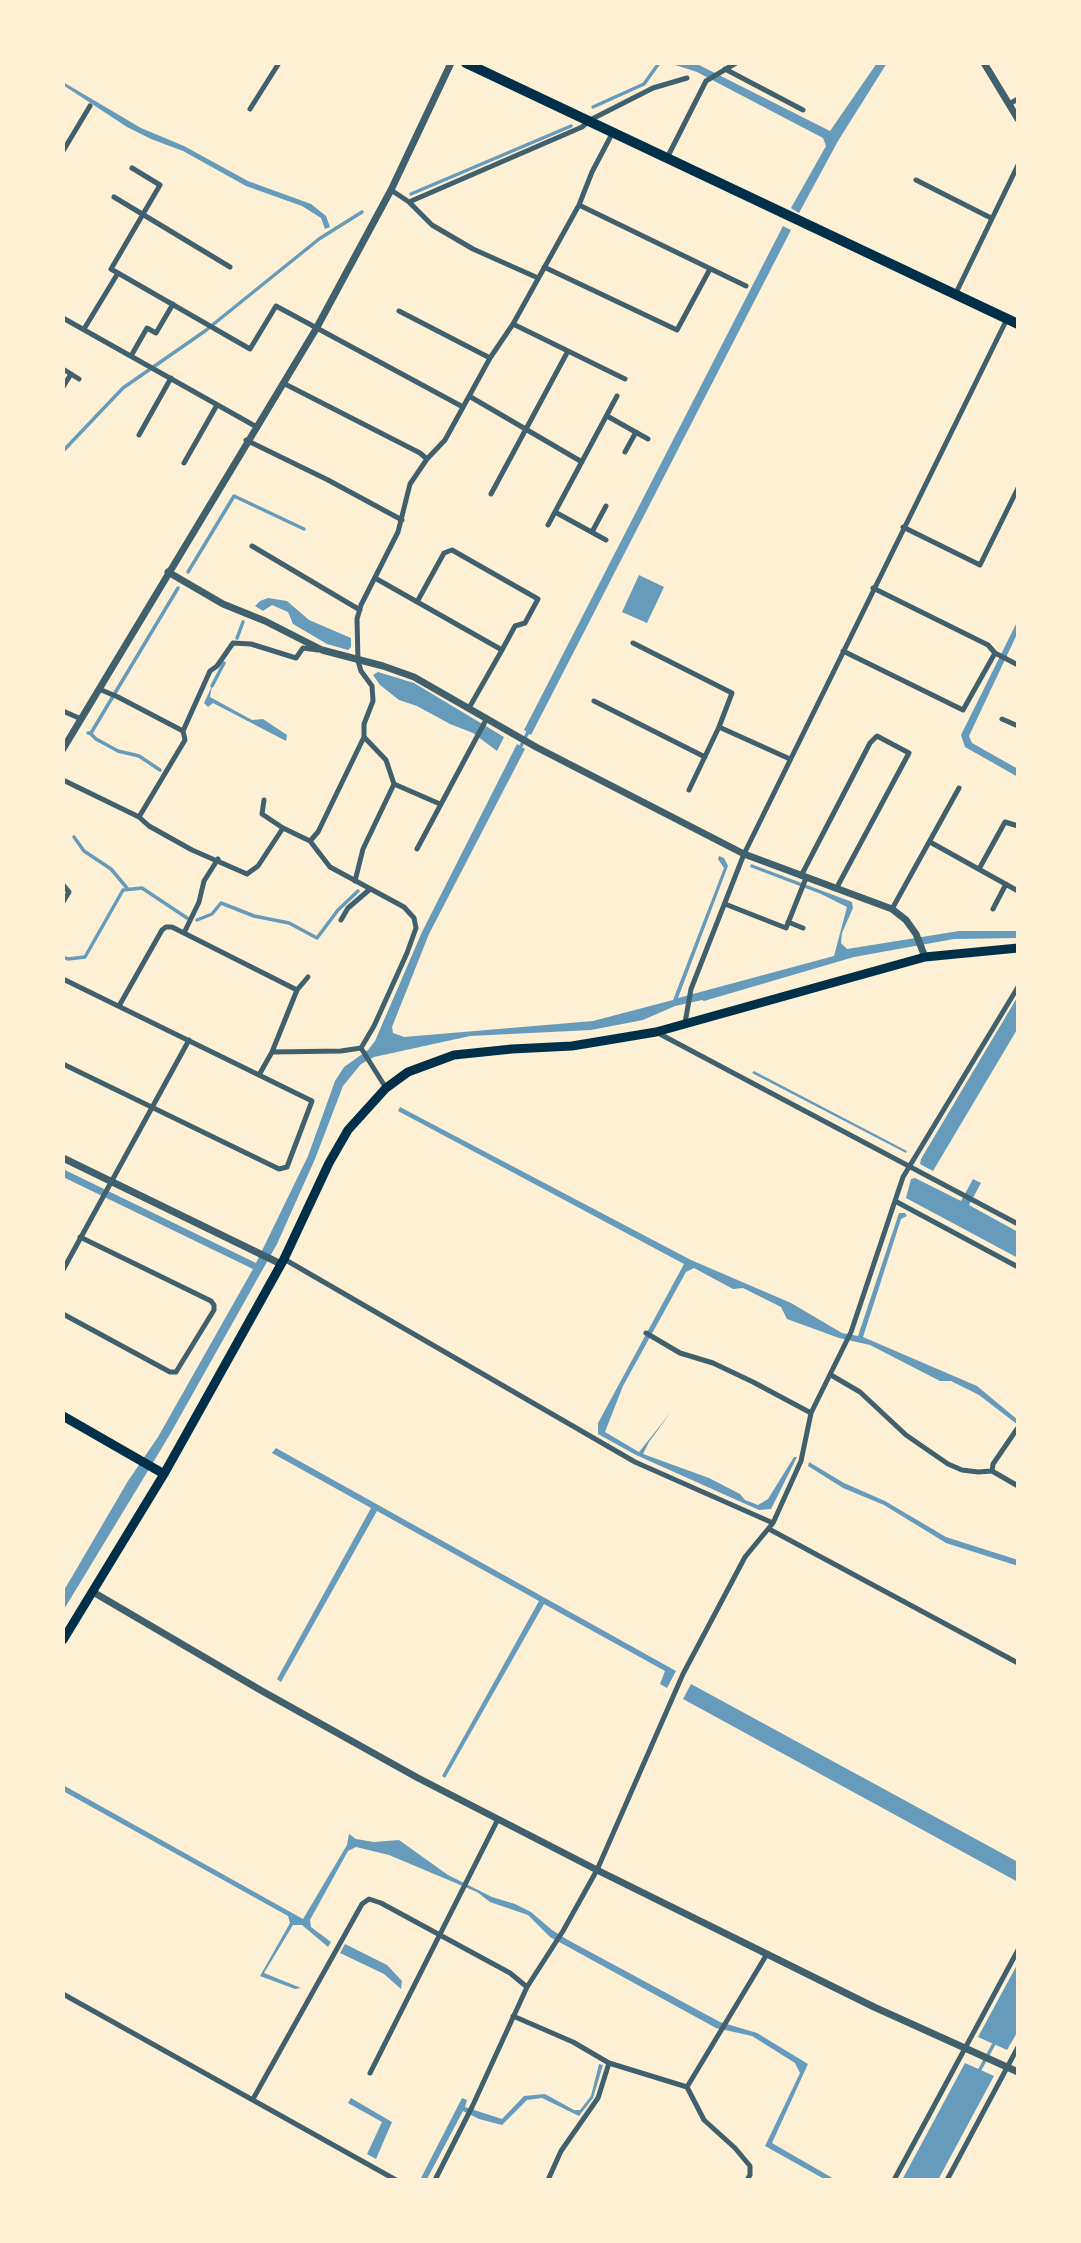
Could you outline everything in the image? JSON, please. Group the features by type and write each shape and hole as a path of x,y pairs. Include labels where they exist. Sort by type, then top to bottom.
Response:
{"highway":[{"path":"467,63 1018,324"}],"main road":[{"path":"63,1640 164,1474 348,1130 386,1088 408,1072 454,1055 572,1045 656,1032 923,953 1018,948"},
{"path":"63,1416 164,1474"}],"street":[{"path":"250,109 279,63"},
{"path":"63,749 316,329 391,190 451,63"},
{"path":"667,158 706,81 736,63"},
{"path":"988,64 1018,119"},
{"path":"723,71 803,110"},
{"path":"409,202 582,127 590,120 653,88 687,78"},
{"path":"1009,104 1018,99"},
{"path":"63,151 90,106"},
{"path":"310,841 318,832 364,737 364,724 373,701 372,686 361,671 358,661 357,619 402,520 410,484 427,459 445,440 490,358 513,324 579,205 592,172 613,132"},
{"path":"955,295 1018,165"},
{"path":"132,168 160,185 111,269 250,348 276,306 463,407"},
{"path":"916,180 991,218"},
{"path":"391,190 409,202 432,225 463,243 538,278"},
{"path":"114,197 230,267"},
{"path":"579,205 746,286"},
{"path":"544,267 677,330 710,269"},
{"path":"83,330 118,273"},
{"path":"131,356 147,328 156,333 173,304"},
{"path":"399,311 490,358"},
{"path":"63,318 256,426"},
{"path":"685,1023 691,989 744,854 1007,319"},
{"path":"513,324 625,379"},
{"path":"491,494 568,351"},
{"path":"63,369 79,379"},
{"path":"63,387 71,374"},
{"path":"138,435 171,378"},
{"path":"283,383 427,459"},
{"path":"469,396 582,462"},
{"path":"548,525 617,396"},
{"path":"184,463 217,405"},
{"path":"607,416 649,439"},
{"path":"625,452 636,432"},
{"path":"247,440 402,520"},
{"path":"903,527 979,565 1018,488"},
{"path":"592,532 606,506"},
{"path":"555,512 606,540"},
{"path":"252,546 360,610"},
{"path":"417,602 444,553 452,550 538,599 525,623 515,626 469,708"},
{"path":"168,572 223,604 265,621 322,650 414,677 530,744 744,854 892,909 906,919 916,934 923,953"},
{"path":"375,578 502,650"},
{"path":"873,588 988,645 995,653 1018,666"},
{"path":"139,817 185,740 183,731 210,671 217,666 233,643 251,644 296,658 303,648 322,650"},
{"path":"633,643 732,693 689,790"},
{"path":"843,651 963,710 995,653"},
{"path":"99,689 183,731"},
{"path":"594,701 705,757"},
{"path":"63,711 81,719"},
{"path":"416,849 487,718"},
{"path":"1002,719 1018,726"},
{"path":"719,727 790,759"},
{"path":"724,904 786,928 803,877 870,743 877,736 909,753 836,889"},
{"path":"355,881 363,849 394,783 386,760 364,737"},
{"path":"63,780 139,817 149,826 192,850 218,859 247,874 258,866 283,828"},
{"path":"394,783 440,804"},
{"path":"892,909 959,788"},
{"path":"264,800 262,814 310,841 330,867 404,907 414,918 416,928 407,953 374,1026 361,1048"},
{"path":"979,869 1005,822 1018,825"},
{"path":"930,842 1018,891"},
{"path":"184,933 199,902 204,881 218,859"},
{"path":"993,909 1006,884"},
{"path":"63,885 69,892 63,902"},
{"path":"341,920 348,908 369,890"},
{"path":"788,922 803,928"},
{"path":"119,1006 166,927 172,927 297,990"},
{"path":"259,1075 272,1052 297,990 308,977"},
{"path":"63,979 312,1101 288,1167 279,1169 63,1064"},
{"path":"435,2180 527,1987 597,1870 683,1674 745,1557 771,1526 801,1461 811,1413 851,1332 908,1166 1018,987"},
{"path":"656,1032 1018,1224"},
{"path":"63,1270 189,1040"},
{"path":"272,1052 361,1048"},
{"path":"361,1048 386,1088"},
{"path":"63,1158 109,1185 279,1261 635,1462 771,1526 1018,1663"},
{"path":"895,1201 1018,1267"},
{"path":"63,1314 170,1372 176,1372 214,1310 211,1301 80,1237"},
{"path":"649,1335 680,1353 713,1363 754,1382 811,1413"},
{"path":"831,1375 860,1392 906,1435 948,1464 970,1471 992,1471 1018,1486"},
{"path":"992,1471 993,1464 1017,1429"},
{"path":"93,1592 262,1691 498,1819 874,2007 1018,2072"},
{"path":"370,2073 498,1819"},
{"path":"253,2099 310,1993 362,1904 369,1899 510,1973 527,1987"},
{"path":"894,2180 1018,1950"},
{"path":"687,2087 767,1954"},
{"path":"63,1994 396,2180"},
{"path":"513,2016 573,2042 609,2063 687,2087 704,2120 735,2148 750,2166 747,2180"},
{"path":"947,2180 1018,2047"},
{"path":"548,2180 561,2151 598,2098 609,2063"}],"water":[{"path":"669,63 695,63 830,131 877,63 887,63 838,141 799,213 791,208 826,146 823,138 697,72"},
{"path":"63,82 141,128 184,146 248,181 311,204 326,216 330,227 325,229 321,218 302,206 246,186 183,151 127,127 63,85"},
{"path":"783,226 791,230 531,735 524,730"},
{"path":"639,575 664,587 647,623 622,612"},
{"path":"268,598 287,601 309,620 351,638 351,647 348,650 327,644 293,624 288,612 272,605 263,611 255,606"},
{"path":"1018,620 1018,632 969,736 972,743 1018,769 1018,777 965,747 961,735"},
{"path":"378,672 414,683 504,737 497,751 473,733 399,700 380,685 373,675"},
{"path":"212,686 210,697 252,720 263,719 287,735 286,741 213,703 208,707 204,703"},
{"path":"517,744 525,749 429,934 392,1027 393,1033 404,1037 593,1021 673,1000 724,868 719,856 724,858 728,866 678,998 834,956 847,907 821,894 750,867 751,864 852,902 853,908 842,933 841,943 847,949 959,931 1018,931 1018,938 954,939 854,957 704,1001 675,1006 643,1020 591,1030 470,1036 374,1057 361,1064 343,1086 315,1159 277,1244 169,1436 63,1611 63,1592 128,1481 158,1437 253,1269 63,1177 63,1169 256,1263 308,1156 335,1081 344,1067 368,1050 375,1041 422,932"},
{"path":"1018,996 1018,1028 933,1171 920,1164 921,1159"},
{"path":"754,1071 907,1151 906,1153 752,1073"},
{"path":"400,1107 691,1260 791,1303 842,1333 858,1336 899,1213 905,1213 907,1216 901,1219 863,1337 977,1386 1018,1420 1018,1425 979,1395 951,1381 940,1381 870,1345 839,1338 787,1319 781,1307 743,1288 733,1289 694,1268 686,1272 623,1386 605,1432 639,1452 671,1412 643,1454 709,1478 758,1505 768,1499 794,1457 797,1457 771,1509 759,1510 636,1455 598,1434 598,1423 684,1264 398,1111"},
{"path":"915,1178 961,1201 973,1179 981,1183 969,1205 1018,1232 1018,1258 906,1198 911,1179"},
{"path":"276,1448 676,1671 667,1688 660,1684 665,1671 544,1604 445,1778 442,1776 539,1601 377,1511 281,1682 277,1679 371,1508 272,1453"},
{"path":"809,1462 844,1483 885,1501 946,1537 1018,1560 1018,1566 946,1543 884,1505 843,1488 808,1466"},
{"path":"691,1684 1018,1862 1018,1882 683,1699"},
{"path":"63,1785 303,1919 347,1845 349,1834 356,1839 374,1842 399,1840 448,1875 492,1897 531,1912 568,1940 720,2022 757,2033 808,2064 772,2143 836,2180 826,2180 765,2146 800,2073 795,2063 752,2036 716,2028 550,1937 528,1915 490,1902 477,1892 389,1855 356,1847 348,1851 310,1920 311,1927 331,1942 328,1947 302,1925 293,1925 264,1973 301,1988 295,1989 260,1976 290,1923 288,1916 63,1791"},
{"path":"345,1944 387,1965 402,1981 401,1989 384,1974 340,1953"},
{"path":"1018,1963 1018,2031 1007,2050 978,2037"},
{"path":"965,2063 994,2076 938,2180 902,2180"},
{"path":"599,2064 603,2065 593,2098 579,2116 542,2098 527,2100 502,2125 479,2119 463,2111 427,2179 420,2180 462,2098 467,2100 465,2107 502,2119 524,2096 545,2094 574,2110 580,2110 591,2096"},
{"path":"351,2098 392,2122 376,2159 367,2154 382,2122 348,2103"}],"waterway":[{"path":"593,107 644,84 659,63"},
{"path":"411,194 571,126"},
{"path":"63,451 123,388 205,331 319,239 362,212"},
{"path":"188,572 234,496 304,529"},
{"path":"88,733 91,733 178,588"},
{"path":"237,638 243,622"},
{"path":"212,686 224,663"},
{"path":"521,746 528,732"},
{"path":"91,734 118,751 139,756 160,770"},
{"path":"74,837 84,851 111,869 127,888"},
{"path":"63,957 85,957 123,890 142,888 187,918"},
{"path":"197,920 212,914 221,903 254,916 289,923 317,938 338,910 358,891"},
{"path":"978,2073 996,2040"}]}
